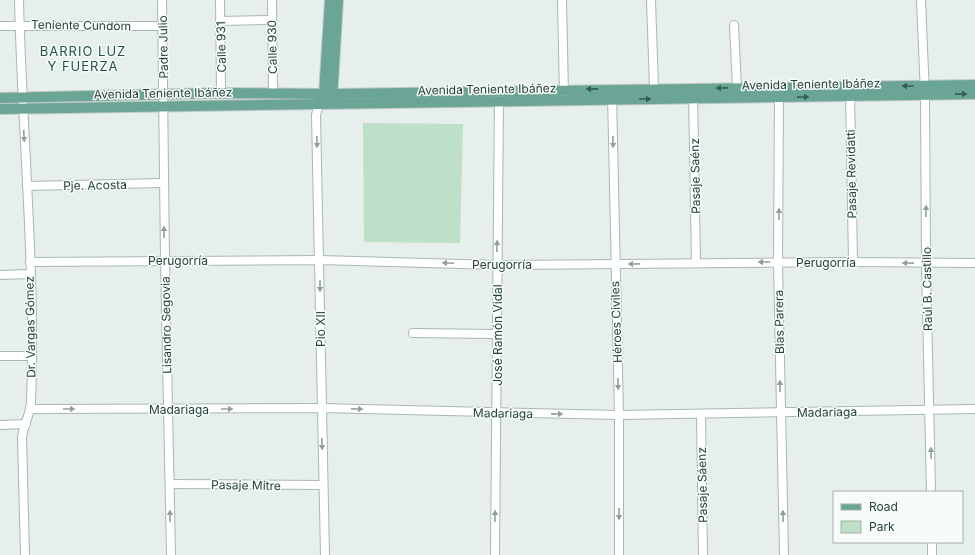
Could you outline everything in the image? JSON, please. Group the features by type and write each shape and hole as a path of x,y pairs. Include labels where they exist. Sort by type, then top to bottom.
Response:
{"main road":[{"path":"329,97 330,0"},
{"path":"329,97 338,0"},
{"name":"Avenida Teniente Ibáñez","path":"0,109 319,103 329,97 499,92 564,95 612,94 694,99 779,93 925,90 975,85"},
{"name":"Avenida Teniente Ibáñez","path":"612,94 654,88 737,88 779,93"},
{"name":"Avenida Teniente Ibáñez","path":"925,90 975,94"},
{"name":"Avenida Teniente Ibáñez","path":"0,98 273,93 329,97 499,102 564,95"}],"street":[{"name":"Dr. Vargas Gómez","path":"19,0 30,262 30,409 22,438 25,555"},
{"name":"Padre Julio","path":"162,0 164,94"},
{"name":"Calle 931","path":"220,0 221,93"},
{"name":"Calle 930","path":"272,0 273,93"},
{"path":"562,0 564,95"},
{"path":"651,0 654,88"},
{"name":"Raúl B. Castillo","path":"921,0 925,90 926,263 931,491"},
{"path":"220,21 272,20"},
{"path":"734,24 737,88"},
{"name":"Teniente Cundom","path":"0,26 163,26"},
{"name":"Pasaje Saénz","path":"693,88 696,263"},
{"name":"Pasaje Revidatti","path":"850,91 853,262"},
{"name":"José Ramón Vidal","path":"495,555 499,92"},
{"name":"Blas Parera","path":"779,93 778,262 784,555"},
{"name":"Lisandro Segovia","path":"164,94 165,260 171,555"},
{"name":"Héroes Civiles","path":"612,94 619,415 619,555"},
{"name":"Pio XII","path":"319,103 316,115 320,260 324,555"},
{"name":"Pje. Acosta","path":"27,186 164,183"},
{"name":"Perugorría","path":"30,262 320,260 497,265 778,262 975,264"},
{"path":"0,275 30,274"},
{"path":"413,333 496,334"},
{"path":"0,356 31,356"},
{"name":"Madariaga","path":"30,409 321,408 619,415 975,409"},
{"name":"Pasaje Sáenz","path":"701,414 703,555"},
{"path":"0,425 26,424"},
{"name":"Pasaje Mitre","path":"170,484 323,486"},
{"path":"932,543 932,555"}],"green space":[{"path":"363,123 463,124 460,243 364,242"}],"district":[{"name":"BARRIO LUZ Y FUERZA","path":"83,58"}]}
